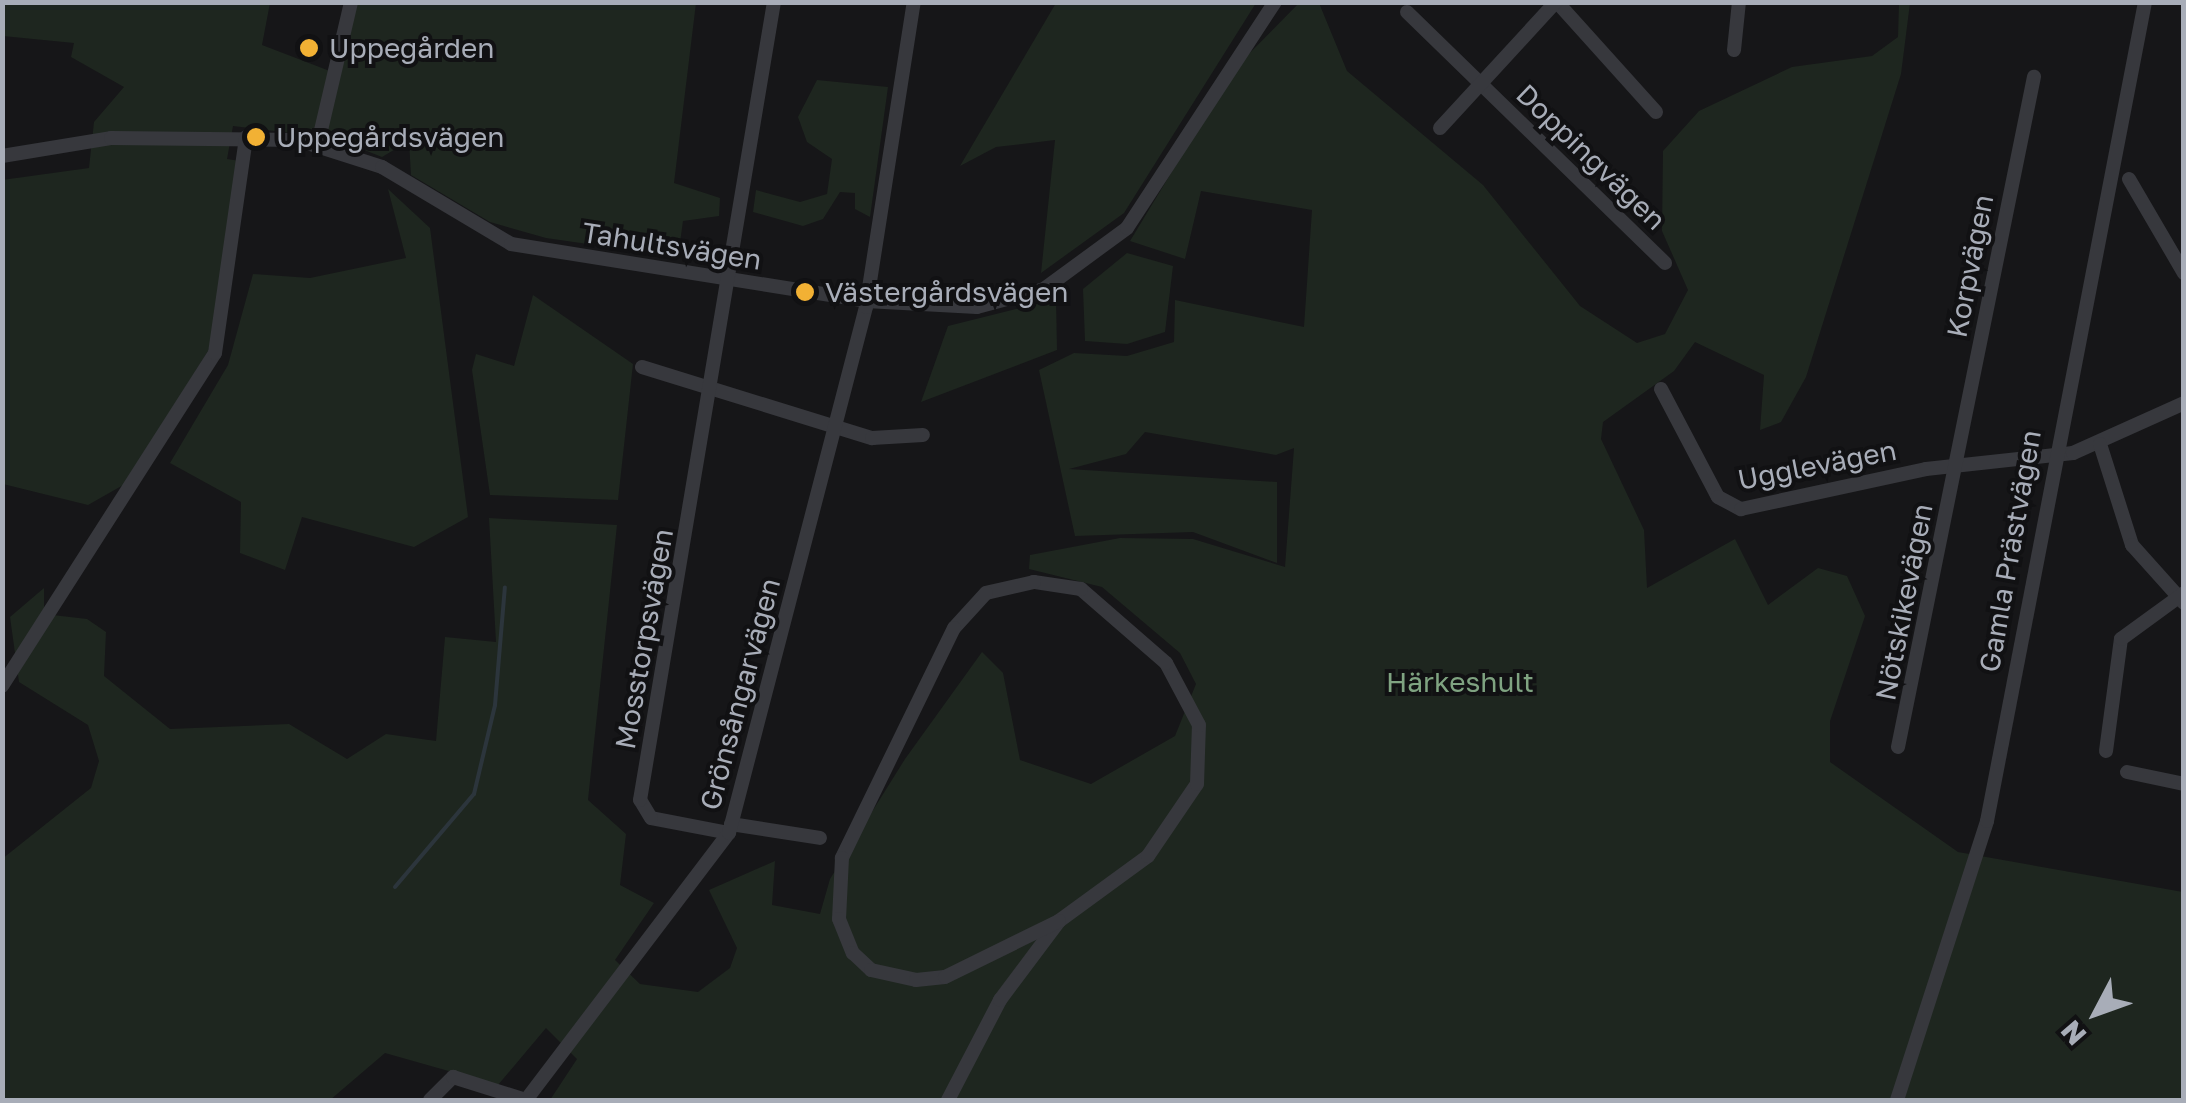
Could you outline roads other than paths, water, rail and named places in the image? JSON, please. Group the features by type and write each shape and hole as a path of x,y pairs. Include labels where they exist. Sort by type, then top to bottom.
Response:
{"street":[{"path":"318,143 351,2"},
{"name":"Mosstorpsvägen","path":"730,828 650,818 640,800 734,276 774,2"},
{"path":"866,300 914,2"},
{"name":"Tahultsvägen","path":"2,156 111,138 246,137 318,143 382,167 511,244 734,276 866,300 997,304 1092,259 1150,200 1224,68 1276,2"},
{"name":"Doppingvägen","path":"1440,128 1483,86 1556,2 1656,112"},
{"path":"1734,50 1739,2"},
{"name":"Gamla Prästvägen","path":"1897,1100 1987,821 2051,458 2145,2"},
{"name":"Doppingvägen","path":"1407,12 1665,263"},
{"name":"Korpvägen","path":"1955,466 2034,77"},
{"path":"2,686 215,352 246,137"},
{"path":"2128,179 2184,274"},
{"name":"Grönsångarvägen","path":"526,1100 730,828 838,425 866,300"},
{"path":"642,368 714,386 872,438 923,436"},
{"name":"Ugglevägen","path":"1661,389 1730,508 1955,466 2051,458 2100,444 2184,403"},
{"path":"2100,444 2132,545 2182,598 2121,639 2106,751"},
{"name":"Nötskikevägen","path":"1898,747 1955,466"},
{"path":"948,1100 1000,1000 1059,921 1130,874 1177,824 1197,784 1199,725 1166,664 1132,630 1080,589 1034,582 986,593 948,639 842,858 839,919 852,953 872,970 916,980 945,978 1059,921"},
{"path":"2127,772 2184,784"},
{"path":"730,828 820,838"},
{"path":"430,1100 453,1076 526,1100"}],"waterway":[{"path":"395,887 474,794 495,705 505,587"}],"place":[{"name":"Uppegården","path":"309,48"},
{"name":"Uppegårdsvägen","path":"256,137"},
{"name":"Västergårdsvägen","path":"805,292"}],"park label":[{"name":"Härkeshult","path":"1460,682"}]}
